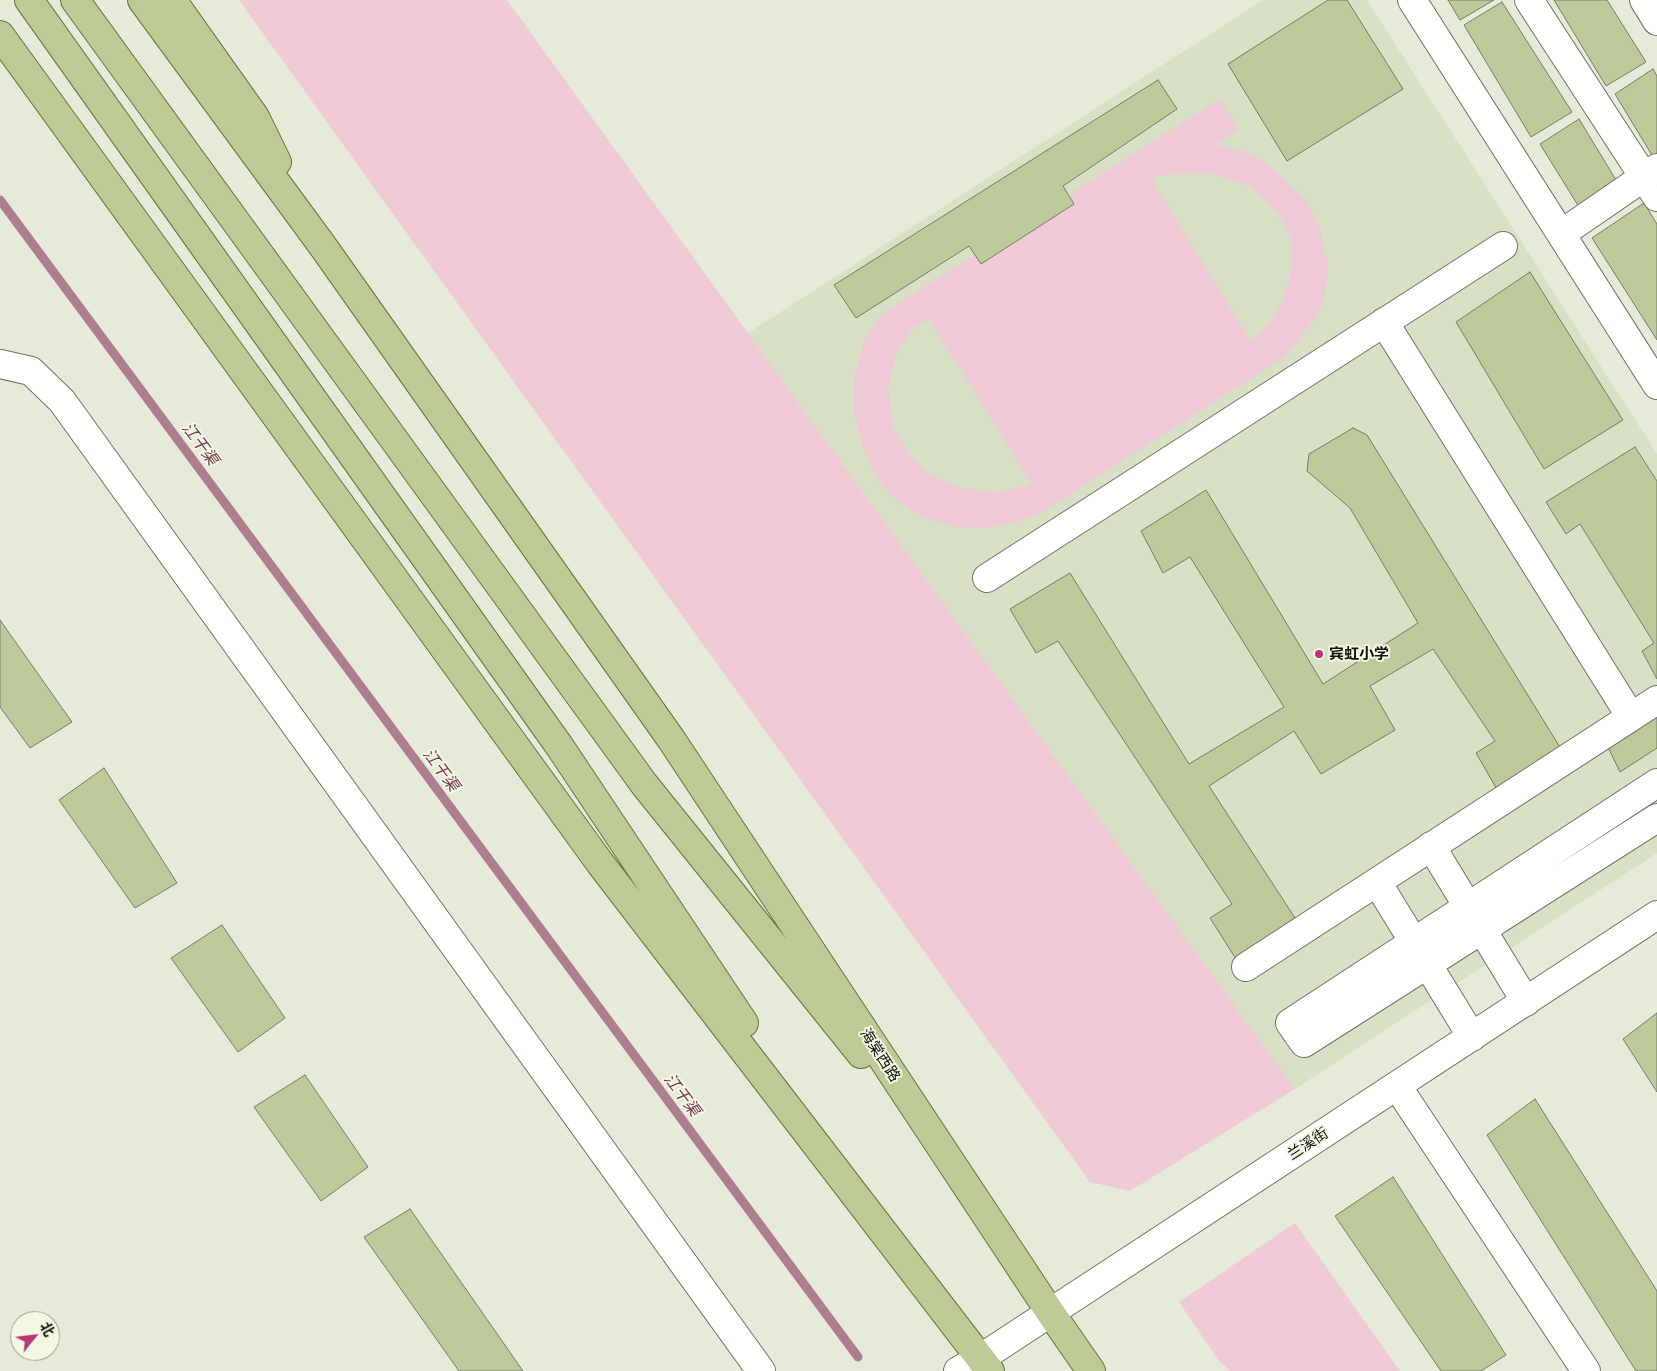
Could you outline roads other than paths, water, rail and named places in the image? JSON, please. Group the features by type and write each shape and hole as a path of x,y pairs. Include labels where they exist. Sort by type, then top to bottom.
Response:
{"main road":[{"path":"30,0 560,747 976,1367"},
{"path":"75,0 644,784 971,1192"},
{"path":"142,0 311,230"},
{"path":"172,0 255,117 311,230"},
{"path":"0,35 600,863 885,1233"},
{"name":"海棠西路","path":"311,230 671,739 1091,1371"}],"street":[{"path":"1412,0 1657,385"},
{"path":"1529,0 1653,181 1561,234"},
{"path":"1644,0 1657,21"},
{"path":"987,578 1503,246"},
{"path":"1384,322 1631,717"},
{"path":"0,364 31,371 62,401 761,1371"},
{"path":"1246,967 1657,700"},
{"path":"1657,783 1290,1023 1304,1043 1657,818"},
{"path":"1431,846 1526,1002"},
{"path":"1377,882 1472,1037"},
{"name":"兰溪街","path":"976,1367 1050,1312 1657,916"},
{"path":"1397,1086 1586,1371"}],"waterway":[{"name":"江干渠","path":"0,200 858,1357"}],"place":[{"name":"宾虹小学","path":"1319,654"}]}
